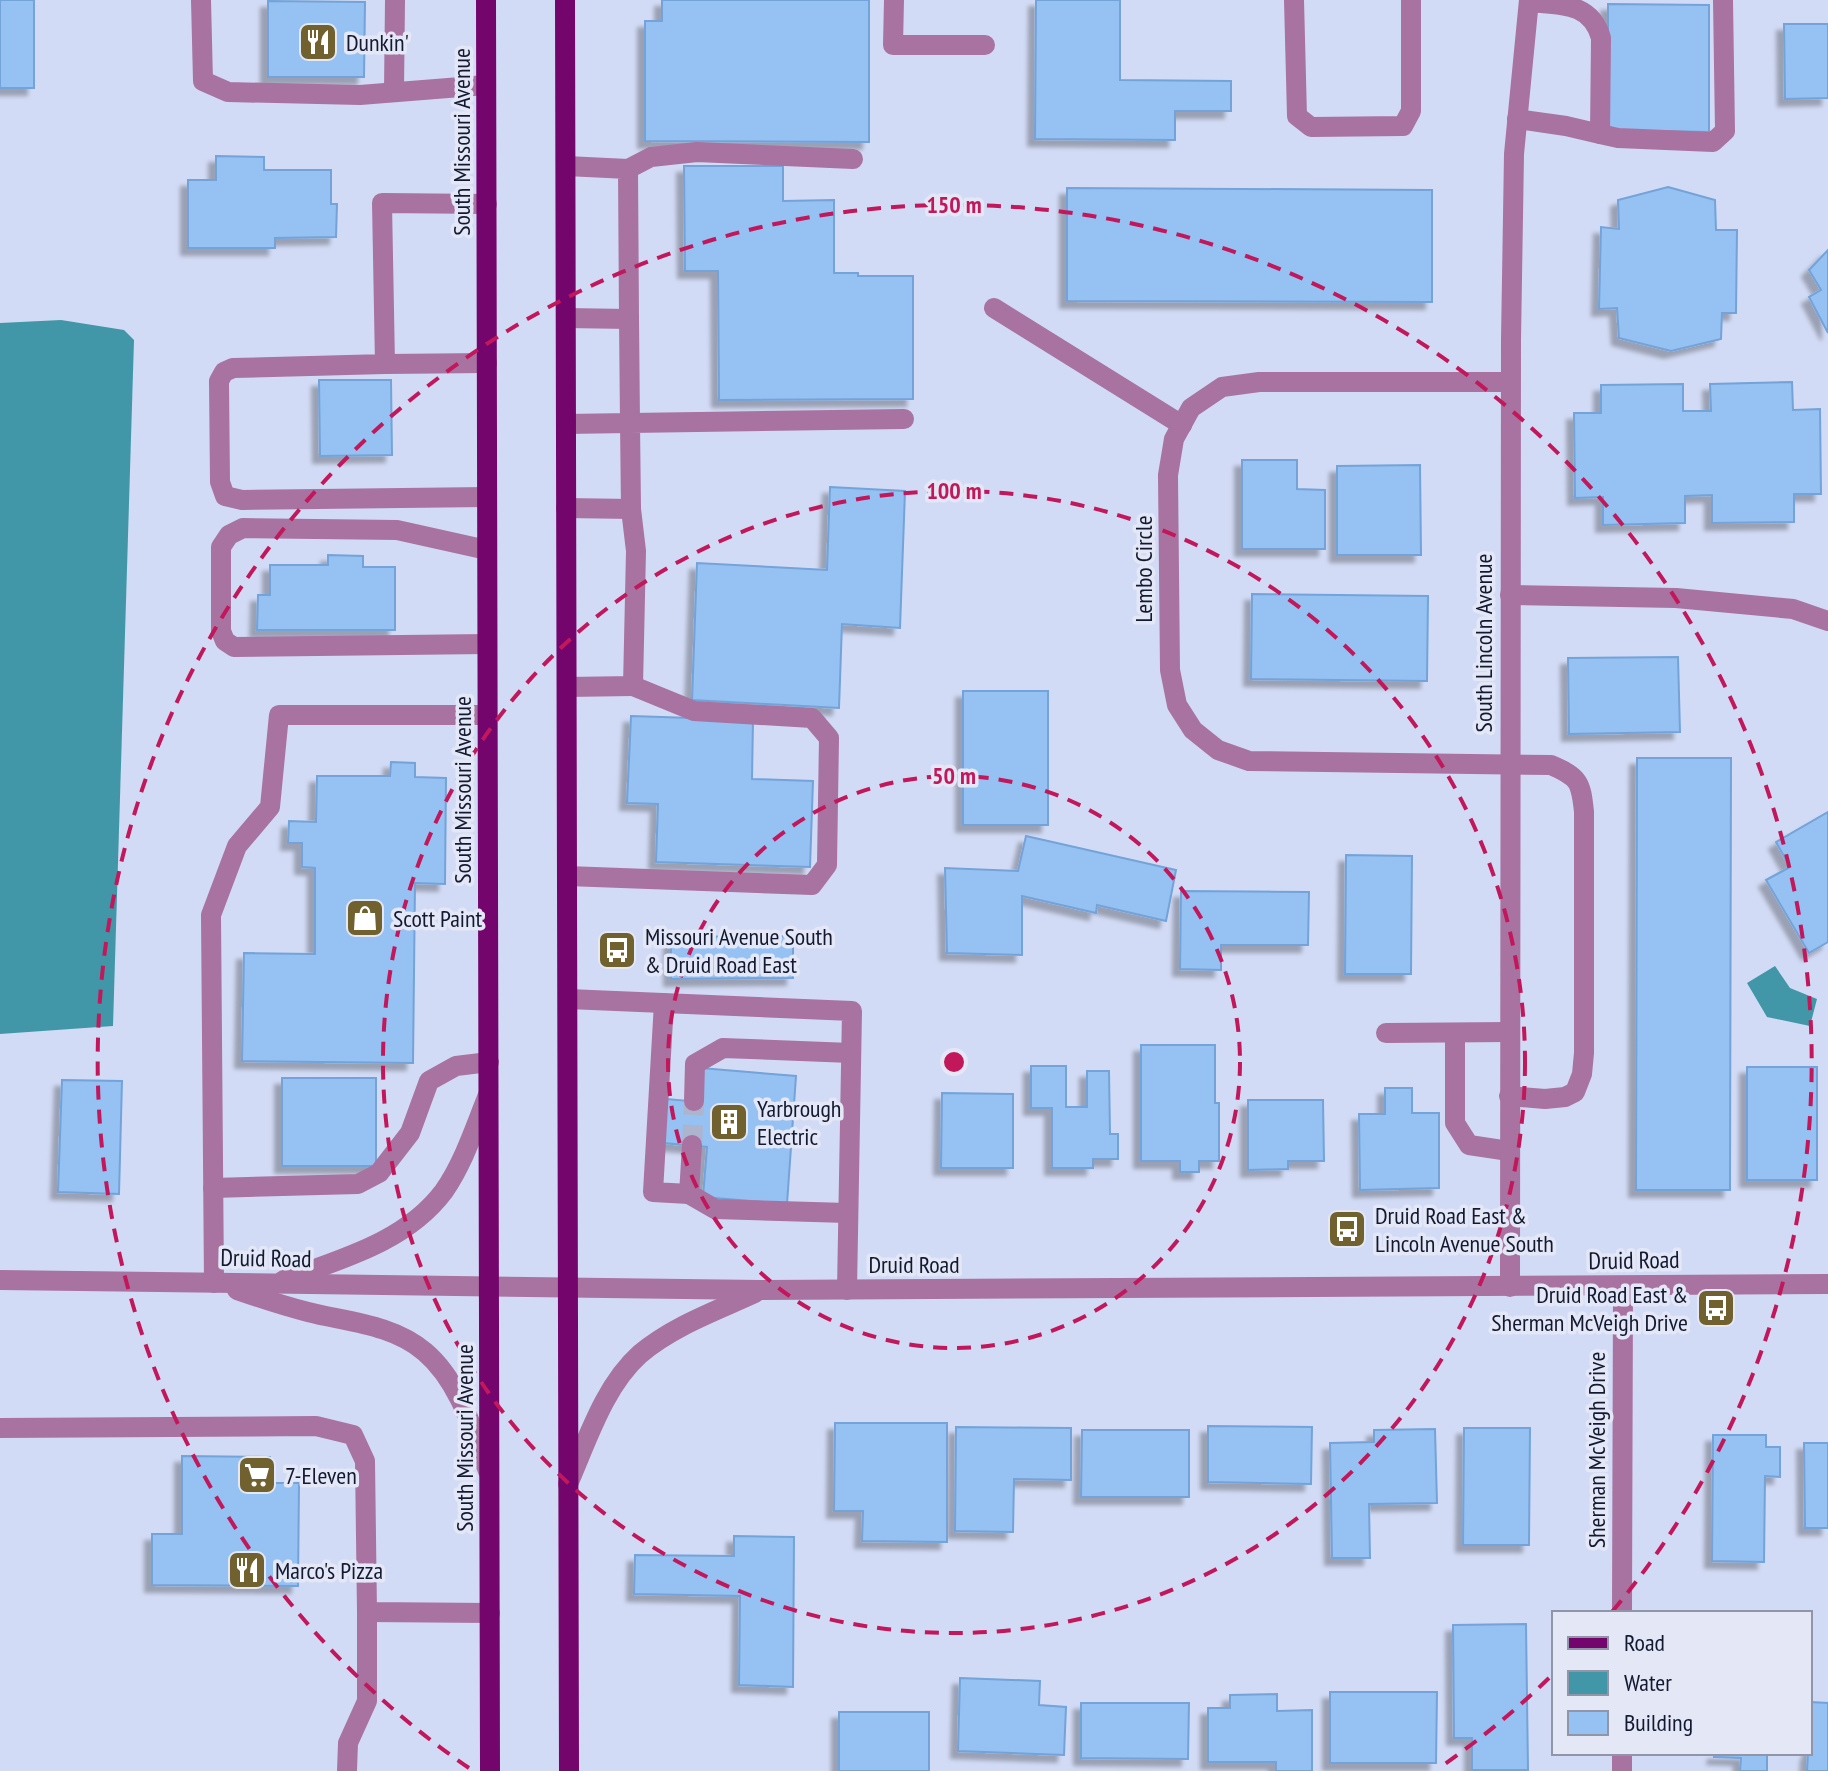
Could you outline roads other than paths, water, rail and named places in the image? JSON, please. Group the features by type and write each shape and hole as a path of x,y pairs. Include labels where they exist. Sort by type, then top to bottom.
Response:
{"main road":[{"name":"South Missouri Avenue","path":"486,0 490,1771"},
{"path":"565,0 569,1771"}],"street":[{"path":"201,0 203,81 228,92 360,95 486,85"},
{"path":"394,91 395,0"},
{"path":"894,0 893,45 985,45"},
{"path":"1294,0 1297,116 1311,127 1403,126 1411,111 1411,0"},
{"path":"1517,119 1618,138 1713,142 1725,131 1723,0"},
{"path":"1529,1 1565,5 1583,11 1597,23 1601,38 1600,134"},
{"name":"South Lincoln Avenue","path":"1510,1287 1510,382 1513,169 1529,1"},
{"path":"566,166 628,169 651,157 697,152 853,159"},
{"path":"628,169 631,509 636,551 633,686"},
{"path":"385,364 382,203 487,204"},
{"path":"994,308 1182,425"},
{"path":"566,318 629,319"},
{"path":"487,363 233,368 224,372 219,381 220,482 225,496 242,500 487,497"},
{"name":"Lembo Circle","path":"1509,1096 1565,1097 1575,1092 1582,1074 1584,812 1581,786 1571,774 1551,765 1249,761 1218,750 1193,730 1177,705 1170,670 1168,475 1174,439 1191,408 1222,387 1247,383 1510,382"},
{"path":"566,424 904,419"},
{"path":"566,508 631,509"},
{"path":"487,550 397,530 243,528 229,535 221,547 221,631 225,641 234,647 487,644"},
{"path":"1510,595 1676,598 1793,609 1828,621"},
{"path":"567,687 633,686 694,711 812,718 829,738 827,865 812,885 567,876"},
{"path":"487,715 279,715 270,807 237,846 211,915 214,1283 310,1313 384,1329 424,1351 451,1384 469,1420 490,1477"},
{"path":"568,999 852,1011 847,1290"},
{"path":"664,1003 653,1192 689,1194 715,1209 847,1213"},
{"path":"1386,1033 1509,1032"},
{"path":"1455,1033 1455,1123 1469,1145 1509,1151"},
{"path":"694,1101 695,1064 723,1048 851,1053"},
{"path":"213,1188 358,1184 379,1173 410,1133 429,1081 456,1066 489,1062"},
{"path":"273,1284 366,1249 406,1228 422,1215 444,1191 460,1163 489,1093"},
{"path":"689,1194 692,1145"},
{"name":"Druid Road","path":"0,1280 761,1290 1828,1284"},
{"name":"Sherman McVeigh Drive","path":"1622,1611 1623,1287"},
{"path":"568,1484 615,1385 639,1355 681,1327 761,1290"},
{"path":"0,1428 316,1426 353,1435 365,1461 367,1701 348,1743 347,1771"},
{"path":"367,1612 490,1613"}],"water":[{"path":"61,320 124,330 134,340 113,1026 0,1034 0,323"},
{"path":"1775,966 1790,988 1817,999 1810,1026 1767,1017 1747,983"}],"tunnel":[{"path":"692,1145 694,1101"}],"place":[{"name":"Dunkin'","path":"318,42"},
{"name":"Scott Paint","path":"365,918"},
{"name":"Missouri Avenue South & Druid Road East","path":"617,950"},
{"name":"Yarbrough Electric","path":"729,1122"},
{"name":"Druid Road East & Lincoln Avenue South","path":"1347,1229"},
{"name":"Druid Road East & Sherman McVeigh Drive","path":"1716,1308"},
{"name":"7-Eleven","path":"257,1475"},
{"name":"Marco's Pizza","path":"247,1570"}]}
